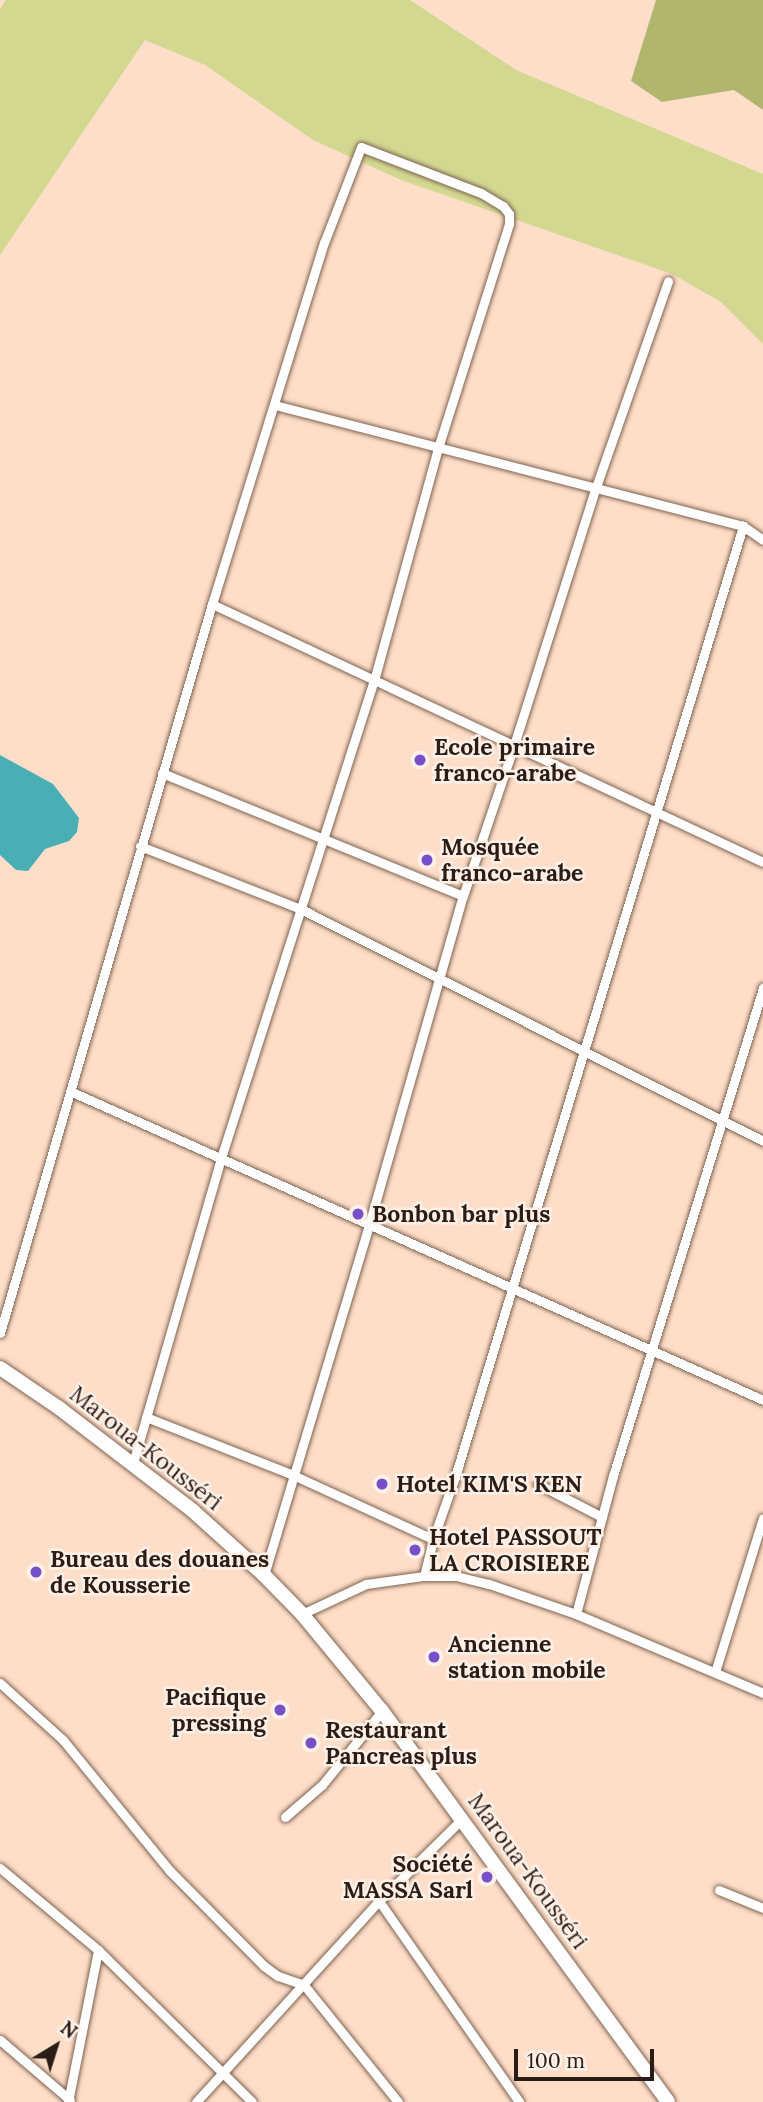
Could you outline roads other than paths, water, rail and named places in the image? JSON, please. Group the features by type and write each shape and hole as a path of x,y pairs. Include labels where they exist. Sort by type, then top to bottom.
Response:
{"highway":[{"name":"Maroua-Kousséri","path":"0,1368 133,1463 264,1575 302,1614 382,1711 668,2102"}],"street":[{"path":"0,1333 72,1092 107,956 212,604 324,243 360,147 481,193 503,206 509,214 496,268 438,448 374,680 221,1158 133,1463"},
{"path":"264,1575 369,1225 463,896 514,746 596,487 668,281"},
{"path":"275,405 743,526 763,540"},
{"path":"424,1576 433,1539 743,526"},
{"path":"212,604 763,862"},
{"path":"162,774 463,896"},
{"path":"140,846 301,909 763,1142"},
{"path":"576,1615 602,1517 763,988"},
{"path":"72,1092 763,1400"},
{"path":"146,1417 293,1475 433,1539"},
{"path":"538,1484 602,1517"},
{"path":"715,1672 763,1518"},
{"path":"302,1614 366,1584 424,1576 456,1576 489,1584 576,1615 763,1693"},
{"path":"0,1683 63,1740 170,1871 264,1966 278,1976 304,1985 398,2102"},
{"path":"285,1817 322,1785 382,1711"},
{"path":"197,2102 221,2071 379,1902 462,1819"},
{"path":"0,1868 98,1950 252,2102"},
{"path":"719,1890 763,1908"},
{"path":"379,1902 519,2102"},
{"path":"70,2101 98,1950"},
{"path":"0,2040 70,2101"}],"water":[{"path":"0,755 53,784 79,818 77,832 69,841 45,849 28,871 16,870 0,855"}],"place":[{"name":"Ecole primaire franco-arabe","path":"420,760"},
{"name":"Mosquée franco-arabe","path":"427,860"},
{"name":"Bonbon bar plus","path":"358,1214"},
{"name":"Hotel KIM'S KEN","path":"382,1484"},
{"name":"Hotel PASSOUT LA CROISIERE","path":"415,1550"},
{"name":"Bureau des douanes de Kousserie","path":"36,1572"},
{"name":"Ancienne station mobile","path":"434,1657"},
{"name":"Pacifique pressing","path":"280,1710"},
{"name":"Restaurant Pancreas plus","path":"311,1743"},
{"name":"Société MASSA Sarl","path":"487,1877"}]}
